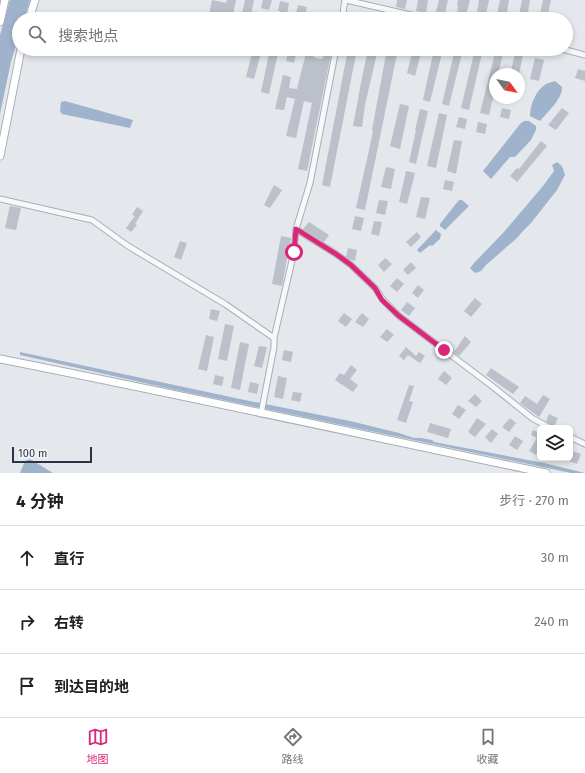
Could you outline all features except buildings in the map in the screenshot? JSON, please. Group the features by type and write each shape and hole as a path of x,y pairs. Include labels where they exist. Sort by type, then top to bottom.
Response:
{"street":[{"path":"0,22 5,0"},
{"path":"31,12 35,0"},
{"path":"343,12 346,0 398,12"},
{"path":"573,52 585,55"},
{"path":"0,156 20,56"},
{"path":"261,412 274,347 274,338 294,252 296,229 310,183 335,56"},
{"path":"0,199 92,220 128,246 225,304 274,338"},
{"path":"296,229 351,265 375,288 382,300 399,316 532,418 545,425"},
{"path":"0,359 127,384 546,473"},
{"path":"573,438 585,444"}],"water":[{"path":"10,0 30,0 26,12 12,12 13,56 0,114 0,35"},
{"path":"555,81 562,87 562,91 550,110 540,121 530,116 532,103 539,90 546,84"},
{"path":"65,101 133,120 130,128 62,114 60,111 61,102"},
{"path":"524,121 529,121 536,126 536,130 531,140 515,157 510,157 491,179 483,171"},
{"path":"557,162 562,166 565,175 557,190 517,238 481,271 475,273 470,268 503,233 543,186 554,171 552,165"},
{"path":"459,200 462,200 469,206 445,230 440,226 440,224"},
{"path":"436,230 441,234 440,239 420,253 417,250"},
{"path":"20,352 350,421 414,438 432,440 434,442 544,463 585,473 571,473 171,389 20,355"},
{"path":"30,459 53,473 20,473 25,461"}],"route":[{"path":"294,252 296,229 351,265 375,288 382,300 399,316 444,350"}]}
